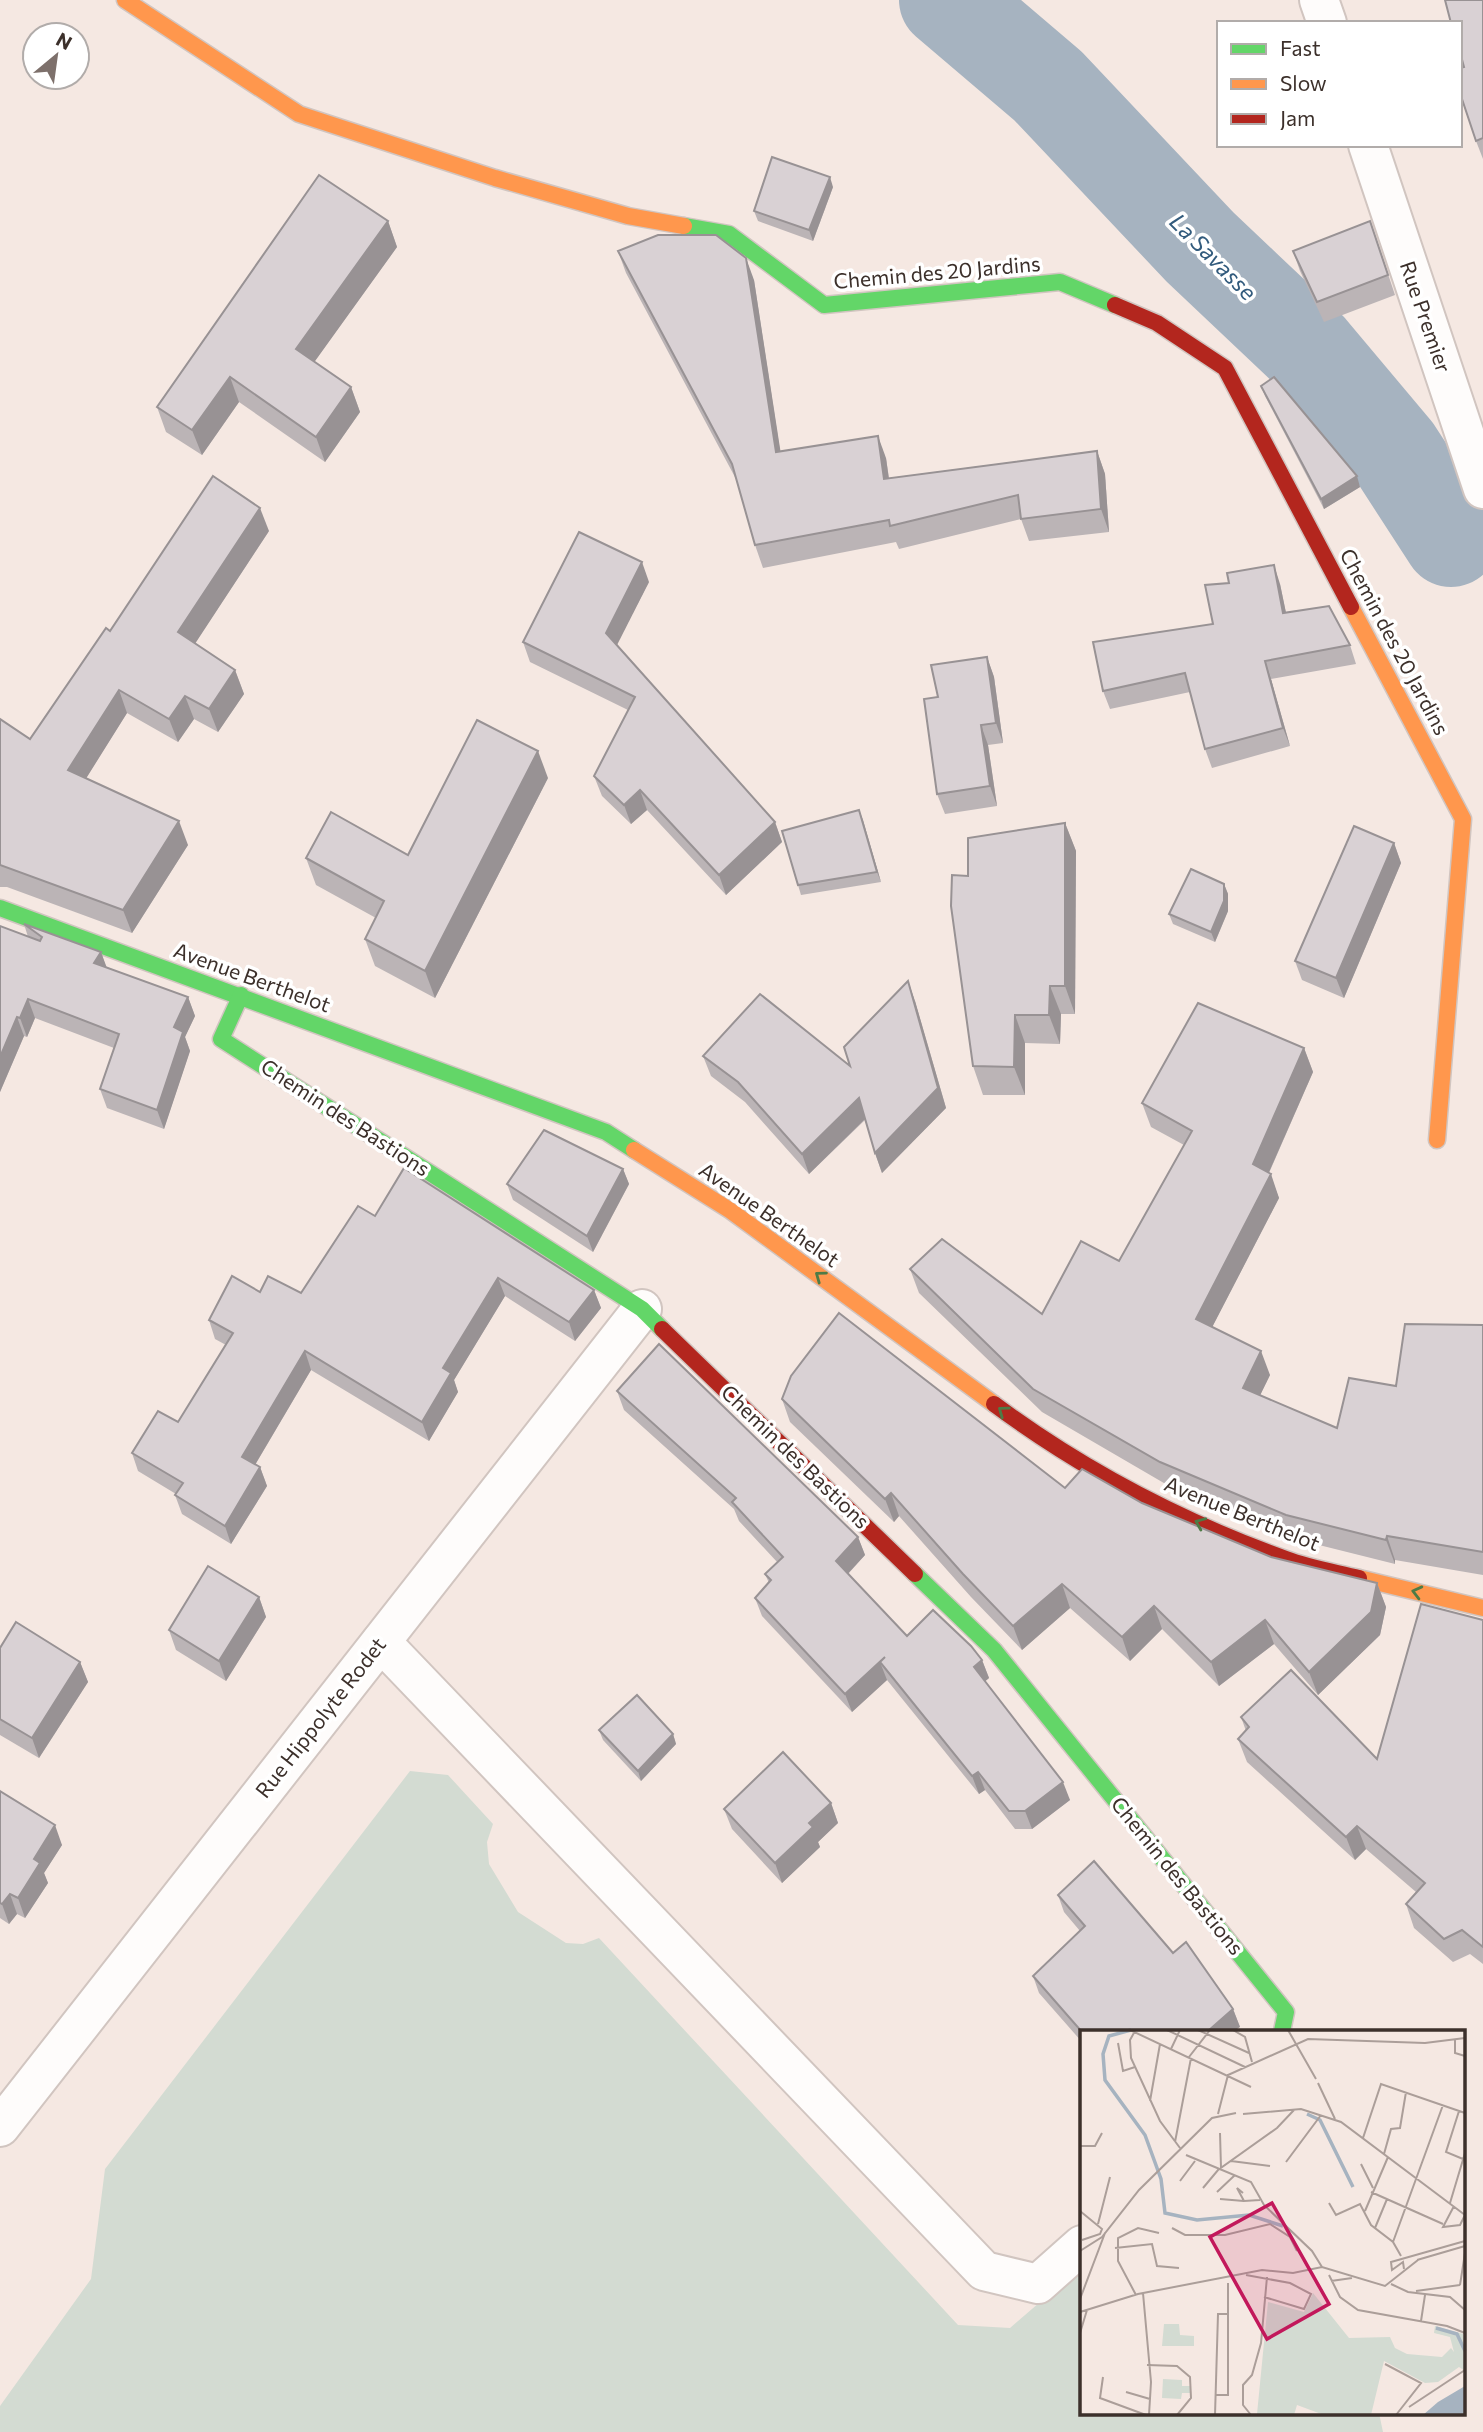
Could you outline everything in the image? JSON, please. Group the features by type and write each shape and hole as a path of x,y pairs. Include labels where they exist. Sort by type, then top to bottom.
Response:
{"street":[{"name":"Chemin des 20 Jardins","path":"125,0 299,114 495,178 628,216 729,234 824,305 1060,282 1157,323 1225,368 1473,816 1437,1140"},
{"path":"1319,0 1326,21"},
{"name":"Rue Premier","path":"1369,147 1483,489"},
{"name":"Avenue Berthelot","path":"0,908 606,1132 731,1210 1037,1436 1159,1506 1288,1560 1483,1608"},
{"name":"Chemin des Bastions","path":"241,995 221,1039 642,1308 994,1650 1286,2011 1282,2030"},
{"name":"Rue Hippolyte Rodet","path":"0,2127 642,1308"},
{"path":"381,1642 984,2271 1038,2284 1080,2247"}],"shaded area":[{"path":"410,1771 448,1775 493,1824 487,1842 489,1864 518,1912 566,1943 583,1944 599,1938 958,2325 1010,2328 1080,2268 1080,2414 1379,2414 1383,2432 0,2432 0,2406 91,2279 105,2169"}],"building":[{"path":"1445,0 1483,0 1483,138 1476,141 1462,99 1462,21 1450,21"},
{"path":"772,157 830,177 809,230 754,211"},
{"path":"319,175 388,221 296,349 351,387 316,437 230,377 192,430 157,407"},
{"path":"1370,221 1388,275 1317,302 1293,251"},
{"path":"658,235 716,235 746,258 776,452 878,436 884,479 1097,451 1101,509 1021,519 1018,495 890,526 889,520 755,545 732,464 618,251"},
{"path":"1274,377 1357,476 1321,499 1261,386"},
{"path":"213,476 260,508 178,632 235,670 209,709 185,696 169,719 119,690 68,770 179,821 123,910 0,865 0,719 30,739 106,628 110,631"},
{"path":"579,532 642,562 606,633 775,822 719,875 640,790 624,805 594,776 635,697 523,642"},
{"path":"1274,565 1283,613 1329,606 1350,645 1265,661 1283,728 1205,749 1185,673 1103,691 1093,642 1213,624 1205,585 1229,583 1227,573"},
{"path":"987,657 996,723 981,725 990,786 937,794 924,699 938,697 931,665"},
{"path":"477,720 538,751 425,971 365,939 384,901 306,858 331,812 408,855"},
{"path":"859,810 877,872 798,885 782,831"},
{"path":"1065,823 1065,986 1050,986 1049,1015 1015,1015 1014,1067 973,1066 951,906 952,875 968,876 968,838"},
{"path":"1354,826 1394,843 1336,978 1295,961"},
{"path":"1191,869 1224,884 1224,901 1211,932 1169,914"},
{"path":"24,924 101,952 94,963 188,997 174,1027 183,1032 157,1110 100,1089 119,1034 28,999 0,1057 0,926 40,941 42,937"},
{"path":"908,981 938,1088 875,1153 859,1098 802,1154 738,1082 703,1056 760,994 850,1066 844,1047"},
{"path":"1198,1003 1304,1048 1253,1164 1271,1174 1196,1319 1261,1351 1243,1388 1337,1428 1349,1378 1396,1386 1405,1324 1483,1325 1483,1552 1387,1536 1386,1540 1286,1515 1160,1462 1033,1389 910,1269 942,1239 1042,1314 1081,1241 1119,1261 1192,1131 1142,1103"},
{"path":"544,1130 623,1169 587,1236 507,1184"},
{"path":"404,1168 594,1290 569,1322 498,1278 443,1368 451,1373 422,1422 305,1351 242,1457 260,1467 225,1526 175,1495 183,1483 132,1453 158,1411 178,1422 233,1333 209,1320 232,1276 260,1292 268,1276 301,1293 358,1206 375,1216"},
{"path":"839,1313 1065,1488 1082,1469 1142,1503 1271,1557 1377,1583 1371,1612 1309,1672 1265,1620 1211,1662 1154,1606 1122,1637 1062,1584 1013,1626 891,1493 885,1499 782,1399 791,1376"},
{"path":"659,1344 858,1537 836,1561 907,1636 933,1610 971,1646 982,1660 974,1667 1063,1782 1025,1811 1009,1811 978,1772 972,1776 880,1662 885,1657 845,1694 755,1598 771,1580 765,1574 783,1557 732,1502 736,1498 617,1391"},
{"path":"208,1566 259,1597 219,1661 169,1630"},
{"path":"1421,1604 1483,1620 1483,1947 1462,1930 1444,1939 1406,1904 1425,1883 1357,1826 1346,1837 1238,1739 1249,1727 1241,1717 1291,1670 1377,1759"},
{"path":"16,1622 80,1662 32,1738 0,1719 0,1648"},
{"path":"637,1695 673,1734 638,1771 599,1730"},
{"path":"783,1752 831,1803 809,1823 813,1827 775,1863 724,1809"},
{"path":"0,1791 55,1825 34,1859 40,1863 18,1898 10,1894 2,1904 0,1903"},
{"path":"1094,1861 1173,1953 1186,1942 1233,2009 1209,2030 1080,2030 1033,1976 1085,1926 1058,1895"}],"waterway":[{"name":"La Savasse","path":"947,0 1048,86 1200,247 1310,351 1394,451 1451,539"}],"traffic: fast":[{"path":"684,226 729,234 824,305 1060,282 1115,305"},
{"path":"0,908 606,1132 634,1150"},
{"path":"241,995 221,1039 642,1309 662,1329"},
{"path":"915,1574 994,1650 1286,2012 1282,2030"}],"traffic: slow":[{"path":"125,0 299,114 495,178 628,216 684,226"},
{"path":"1351,607 1463,819 1437,1140"},
{"path":"634,1150 731,1211 994,1404"},
{"path":"1359,1578 1483,1608"}],"traffic: jam":[{"path":"1115,305 1157,323 1225,368 1351,607"},
{"path":"662,1329 915,1574"},
{"path":"994,1404 1063,1451 1172,1511 1286,1559 1359,1578"}]}
